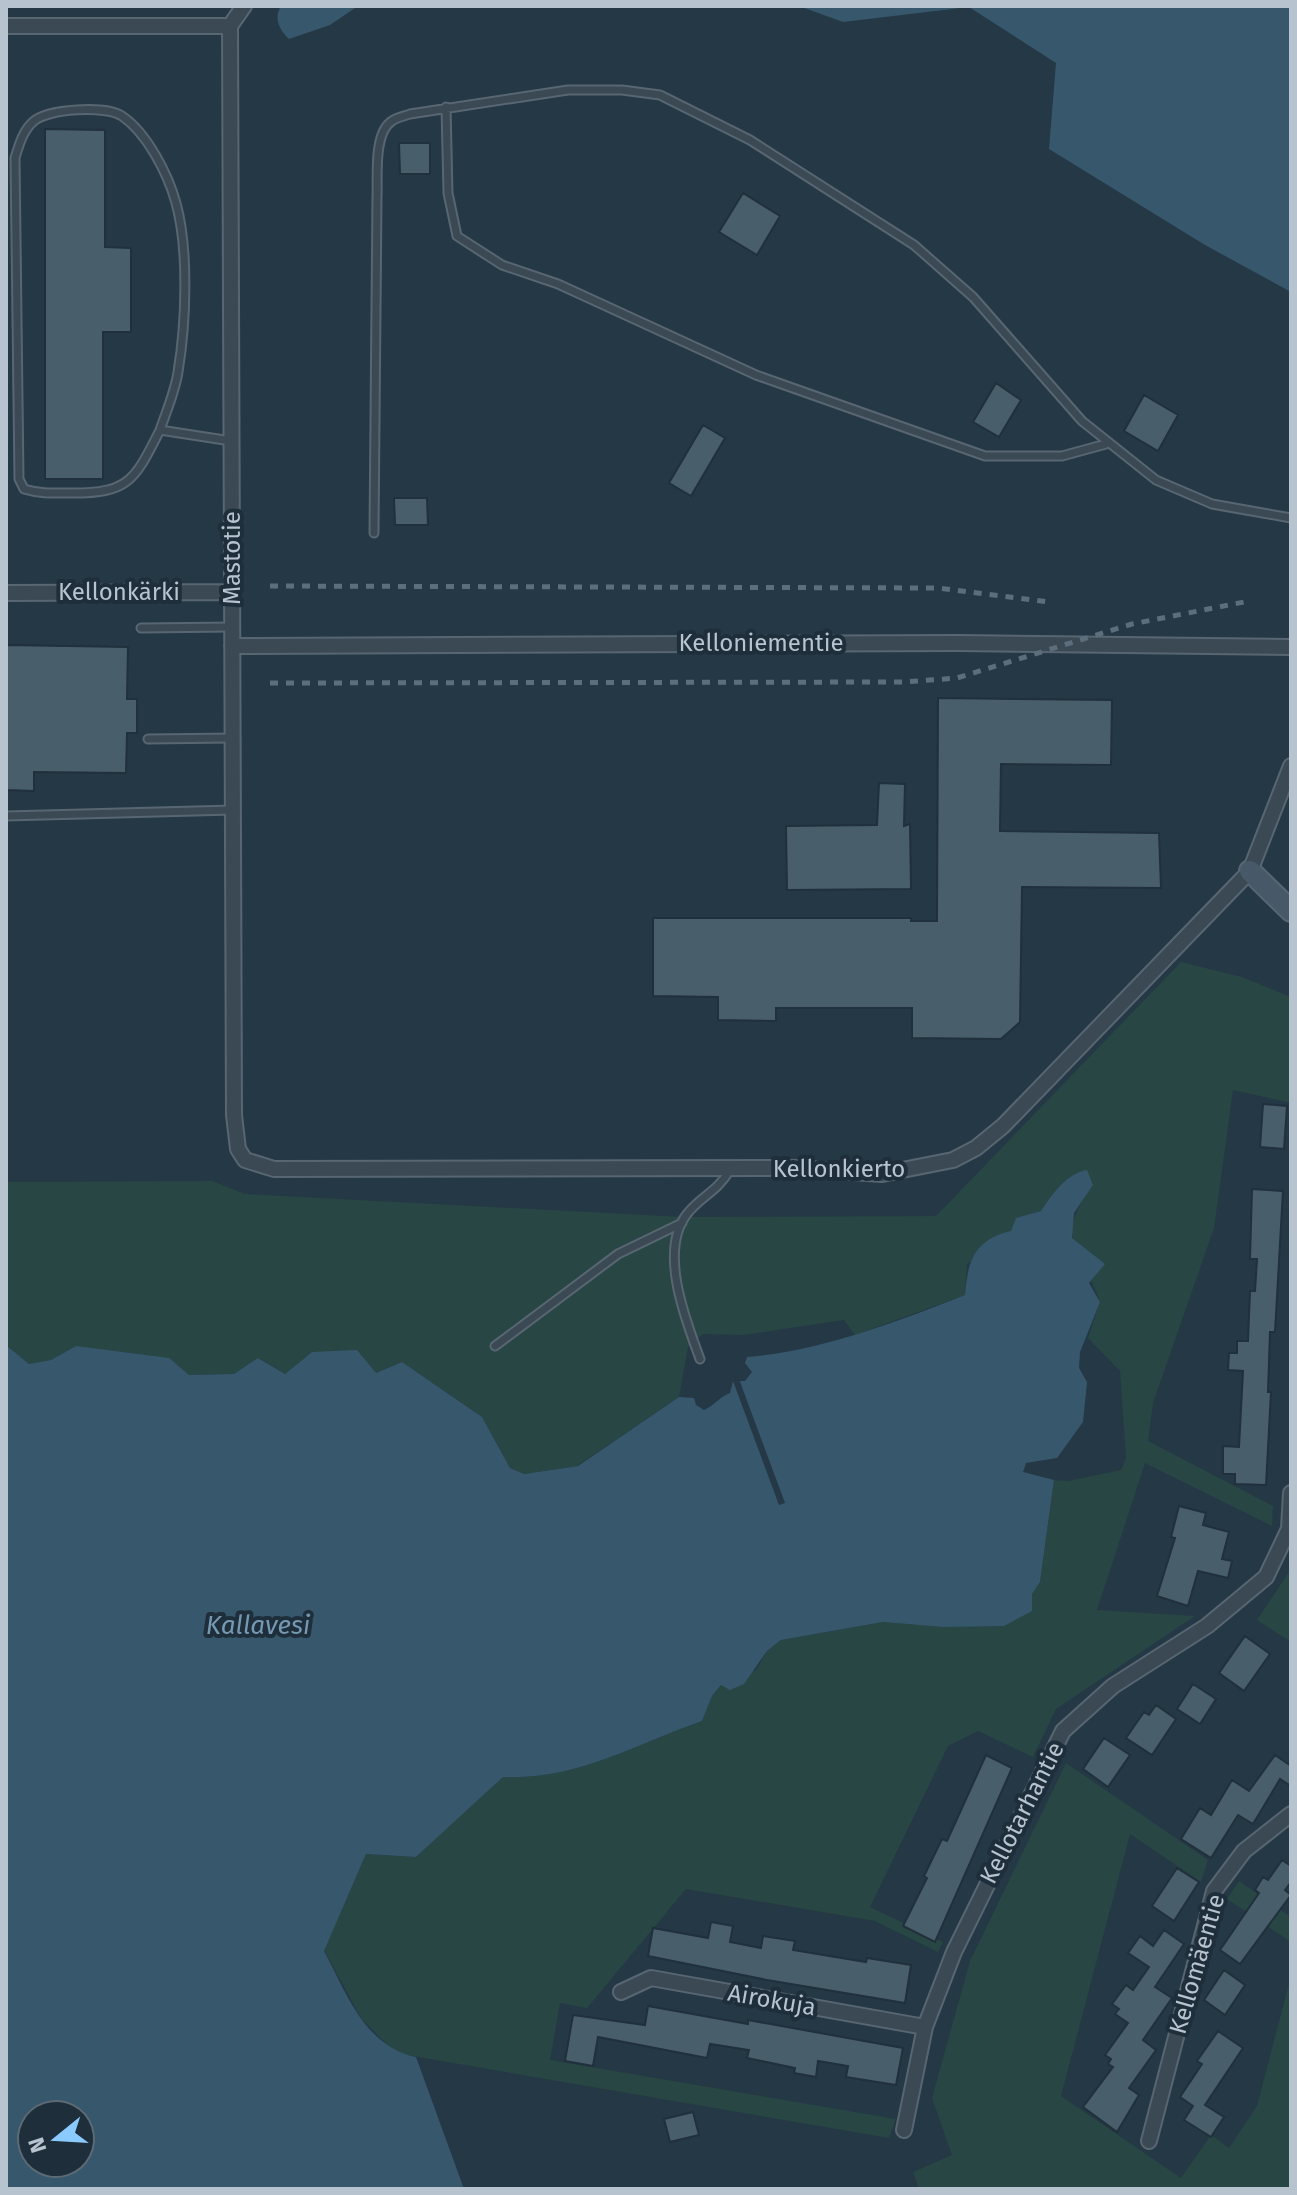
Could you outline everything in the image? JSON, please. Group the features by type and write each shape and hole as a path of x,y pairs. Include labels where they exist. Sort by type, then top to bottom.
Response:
{"street":[{"path":"6,26 230,26 244,6"},
{"name":"Mastotie","path":"230,26 234,1115"},
{"name":"Kellonkärki","path":"6,593 232,592"},
{"name":"Kelloniementie","path":"232,646 958,643 1291,647"},
{"name":"Kellonkierto","path":"234,1115 238,1149 245,1160 274,1169 795,1168 882,1174 953,1160 976,1148 1033,1096 1250,871 1291,766"},
{"path":"1250,871 1291,911"},
{"name":"Kellotarhantie","path":"904,2130 925,2027 954,1952 1063,1731 1103,1694 1207,1626 1266,1577 1289,1529 1291,1493"},
{"name":"Kellomäentie","path":"1149,2141 1214,1891 1244,1851 1291,1814"},
{"name":"Airokuja","path":"621,1992 651,1978 925,2027"}],"lane":[{"path":"374,533 379,151 383,134 391,121 446,107 568,90 622,90 660,95 750,140 914,245 973,297 1082,421 1106,444 1156,480 1212,504 1291,518"},
{"path":"446,107 448,193 457,236 502,265 558,284 756,375 985,456 1062,456 1106,444"},
{"path":"107,111 121,115 155,157 175,198 181,221 183,301 178,374 160,430 138,469 120,487 108,493 37,493 24,489 19,479 15,158 28,126 46,113 107,111"},
{"path":"160,430 231,441"},
{"path":"141,628 232,627"},
{"path":"148,739 232,738"},
{"path":"6,816 233,810"},
{"path":"700,1359 677,1291 676,1239 682,1223 695,1205 718,1189 730,1170"},
{"path":"495,1346 618,1254 682,1223"}],"green space":[{"path":"1181,962 1242,977 1291,997 1291,1103 1233,1090 1214,1228 1153,1403 1148,1441 1273,1506 1272,1526 1145,1463 1097,1610 1195,1616 1056,1709 1033,1757 978,1731 948,1746 870,1907 943,1942 938,1952 875,1921 686,1889 587,2008 560,2003 550,2060 896,2119 889,2138 395,2053 361,2018 324,1950 366,1854 416,1857 503,1777 556,1773 581,1767 702,1721 712,1696 721,1685 756,1670 767,1651 781,1640 883,1622 943,1627 1032,1594 1040,1582 1054,1480 1068,1481 1121,1470 1126,1458 1120,1371 1088,1338 1100,1302 1074,1245 1072,1233 1074,1219 1093,1185 1087,1171 1067,1180 1041,1211 1017,1218 1011,1231 967,1264 965,1295 855,1335 844,1320 744,1335 703,1334 688,1347 679,1397 577,1466 524,1474 510,1468 482,1417 402,1362 376,1373 312,1352 285,1374 259,1358 234,1374 189,1375 76,1346 51,1360 29,1364 6,1345 6,1182 212,1181 245,1194 684,1217 936,1216"},
{"path":"1291,1569 1291,1642 1257,1620"},
{"path":"1066,1763 1208,1860 1201,1882 1130,1834 1061,2096 1181,2178 1211,2135 1229,2148 1257,2106 1291,1976 1291,2189 919,2189 913,2172 952,2155 932,2098 970,1961"},
{"path":"1239,1881 1291,1917 1291,1942 1227,1899"}],"water":[{"path":"281,6 358,6 330,25 289,39 279,24"},
{"path":"799,6 1291,6 1291,292 1205,245 1049,149 1056,63 969,7 843,22"},
{"name":"Kallavesi","path":"1087,1170 1093,1185 1074,1213 1072,1238 1105,1264 1089,1283 1100,1302 1080,1352 1079,1368 1087,1382 1083,1422 1057,1458 1026,1463 1023,1472 1054,1480 1040,1582 1032,1594 1032,1611 1004,1626 943,1627 883,1622 781,1640 767,1651 744,1684 730,1690 721,1685 712,1696 702,1721 581,1767 556,1773 503,1777 416,1857 366,1854 324,1951 349,2000 370,2030 398,2051 416,2057 464,2189 6,2189 6,1345 29,1364 51,1360 76,1346 169,1358 189,1375 234,1374 258,1358 285,1374 312,1352 357,1350 376,1373 402,1362 482,1417 510,1468 524,1474 578,1466 679,1397 694,1398 696,1405 704,1410 708,1408 730,1393 733,1381 745,1381 752,1372 745,1363 747,1357 831,1342 965,1295 971,1262 981,1246 1011,1231 1016,1218 1041,1211 1073,1175"}],"pier":[{"path":"739,1379 785,1503 779,1505 733,1381"}],"building":[{"path":"45,129 105,130 105,247 131,248 131,332 103,332 103,479 45,479"},
{"path":"399,143 430,143 430,174 400,174"},
{"path":"743,193 780,216 757,255 719,232"},
{"path":"996,383 1021,400 999,437 973,422"},
{"path":"1144,395 1178,415 1158,451 1124,431"},
{"path":"703,425 725,438 691,496 669,483"},
{"path":"394,498 427,498 428,525 395,525"},
{"path":"6,645 128,647 127,699 137,699 137,733 127,733 126,773 34,772 34,791 6,790"},
{"path":"938,698 1112,700 1111,765 1001,764 1000,831 1159,833 1161,888 1022,887 1020,1022 1001,1039 912,1038 912,1008 776,1008 776,1021 718,1020 718,997 653,996 653,918 911,918 911,921 937,921"},
{"path":"879,783 905,784 904,826 910,824 911,889 787,890 786,826 877,825"},
{"path":"1263,1104 1287,1106 1284,1149 1260,1147"},
{"path":"1252,1189 1283,1191 1275,1332 1270,1332 1268,1392 1271,1392 1266,1485 1235,1484 1235,1474 1223,1474 1223,1446 1239,1447 1243,1371 1228,1370 1229,1353 1237,1353 1237,1341 1248,1341 1250,1291 1255,1291 1257,1259 1250,1259"},
{"path":"1179,1506 1206,1513 1203,1525 1229,1532 1222,1559 1232,1561 1228,1578 1198,1571 1188,1606 1157,1596 1175,1538 1171,1537"},
{"path":"1245,1636 1270,1654 1244,1691 1219,1673"},
{"path":"1193,1684 1216,1699 1200,1724 1177,1709"},
{"path":"1156,1705 1176,1719 1152,1755 1126,1738 1144,1712 1149,1715"},
{"path":"1104,1738 1130,1755 1108,1787 1083,1769"},
{"path":"986,1755 1012,1768 935,1942 903,1926 927,1878 924,1876 942,1839 947,1841"},
{"path":"1275,1755 1291,1766 1291,1786 1280,1779 1253,1824 1238,1815 1211,1858 1181,1839 1200,1808 1211,1815 1232,1780 1249,1791"},
{"path":"1282,1860 1291,1866 1291,1882 1285,1890 1291,1895 1240,1964 1220,1950 1259,1893 1255,1890 1263,1877 1268,1880"},
{"path":"1177,1868 1199,1882 1174,1921 1152,1906"},
{"path":"711,1922 733,1926 730,1942 761,1948 763,1936 795,1941 793,1950 866,1962 867,1958 911,1965 905,2003 648,1956 653,1928 708,1938"},
{"path":"1164,1930 1184,1944 1155,1987 1172,1998 1143,2040 1156,2050 1129,2088 1139,2095 1117,2132 1083,2107 1113,2067 1108,2064 1111,2059 1105,2055 1128,2023 1115,2014 1119,2009 1112,2004 1126,1985 1133,1990 1149,1967 1128,1953 1140,1936 1153,1946"},
{"path":"1224,1970 1245,1985 1225,2015 1204,2000"},
{"path":"648,2006 748,2024 748,2020 903,2048 896,2085 846,2077 848,2066 818,2061 816,2077 794,2073 795,2068 747,2058 749,2050 710,2044 707,2058 598,2037 593,2066 565,2061 573,2015 645,2025"},
{"path":"1218,2031 1243,2048 1205,2105 1224,2117 1211,2137 1184,2120 1193,2106 1180,2097 1202,2064 1197,2061"},
{"path":"693,2112 699,2135 670,2142 664,2119"}],"railway":[{"path":"270,586 938,588 1049,602"},
{"path":"270,683 904,682 957,678 1132,624 1244,602"}]}
